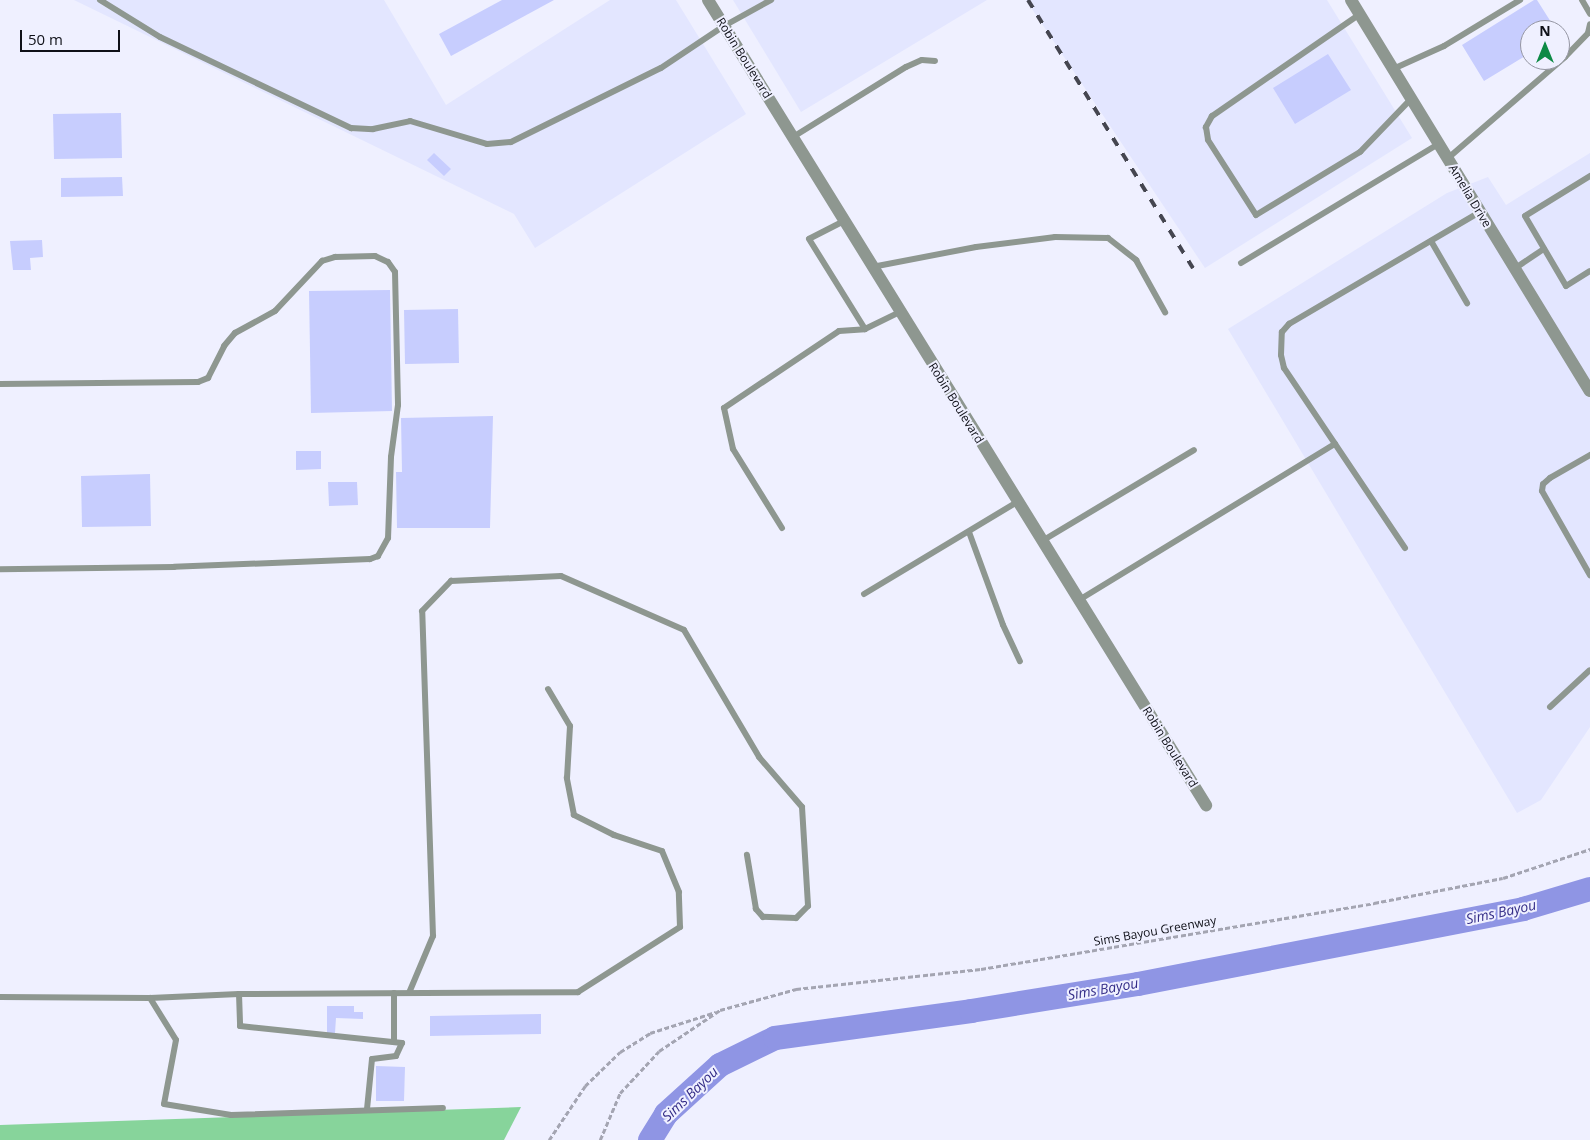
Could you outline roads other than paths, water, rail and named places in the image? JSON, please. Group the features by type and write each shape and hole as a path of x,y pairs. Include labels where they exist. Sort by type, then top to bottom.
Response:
{"street":[{"name":"Robin Boulevard","path":"708,0 1206,805"},
{"name":"Amelia Drive","path":"1351,0 1590,392"}],"lane":[{"path":"100,0 160,37 351,128 373,128 410,122 487,144 511,142 661,68 724,26 771,0"},
{"path":"1393,69 1444,46 1520,0"},
{"path":"1582,0 1590,14"},
{"path":"1360,14 1212,116 1206,127 1208,140 1256,215 1360,152 1411,99"},
{"path":"1447,159 1564,57 1588,33 1590,24"},
{"path":"793,137 906,67 922,60 935,62"},
{"path":"1241,263 1438,144"},
{"path":"1590,176 1525,216 1566,286 1590,271"},
{"path":"1405,548 1284,368 1281,355 1282,332 1289,324 1480,212"},
{"path":"844,221 809,238 865,329"},
{"path":"872,267 976,247 1091,235 1108,238 1123,247 1136,260 1165,312"},
{"path":"1431,241 1468,303"},
{"path":"1514,269 1544,249"},
{"path":"0,384 198,382 208,378 224,346 235,333 275,311 322,261 335,257 375,256 388,262 395,272 398,405 391,457 388,538 378,556 370,559 174,567 0,569"},
{"path":"782,528 733,449 724,408 839,331 865,329 900,312"},
{"path":"1078,600 1335,444"},
{"path":"1041,541 1194,450"},
{"path":"1590,455 1550,478 1543,484 1542,492 1590,575"},
{"path":"864,594 1017,502"},
{"path":"969,532 1003,625 1020,660"},
{"path":"409,993 433,936 422,611 450,581 560,576 684,630 760,758 802,807 808,906 796,918 763,917 756,909 747,855"},
{"path":"1550,708 1590,670"},
{"path":"0,997 150,998 239,994 578,992 680,927 679,892 662,851 614,835 574,815 567,778 570,726 548,689"},
{"path":"394,993 394,1042"},
{"path":"239,994 240,1026 403,1044 397,1056 372,1059 367,1109"},
{"path":"150,998 176,1040 164,1104 231,1115 367,1109 443,1108"}],"waterway":[{"name":"Sims Bayou","path":"650,1140 666,1114 720,1065 775,1038 971,1011 1138,984 1523,909 1590,889"}],"railway":[{"path":"1028,0 1193,268"}]}
